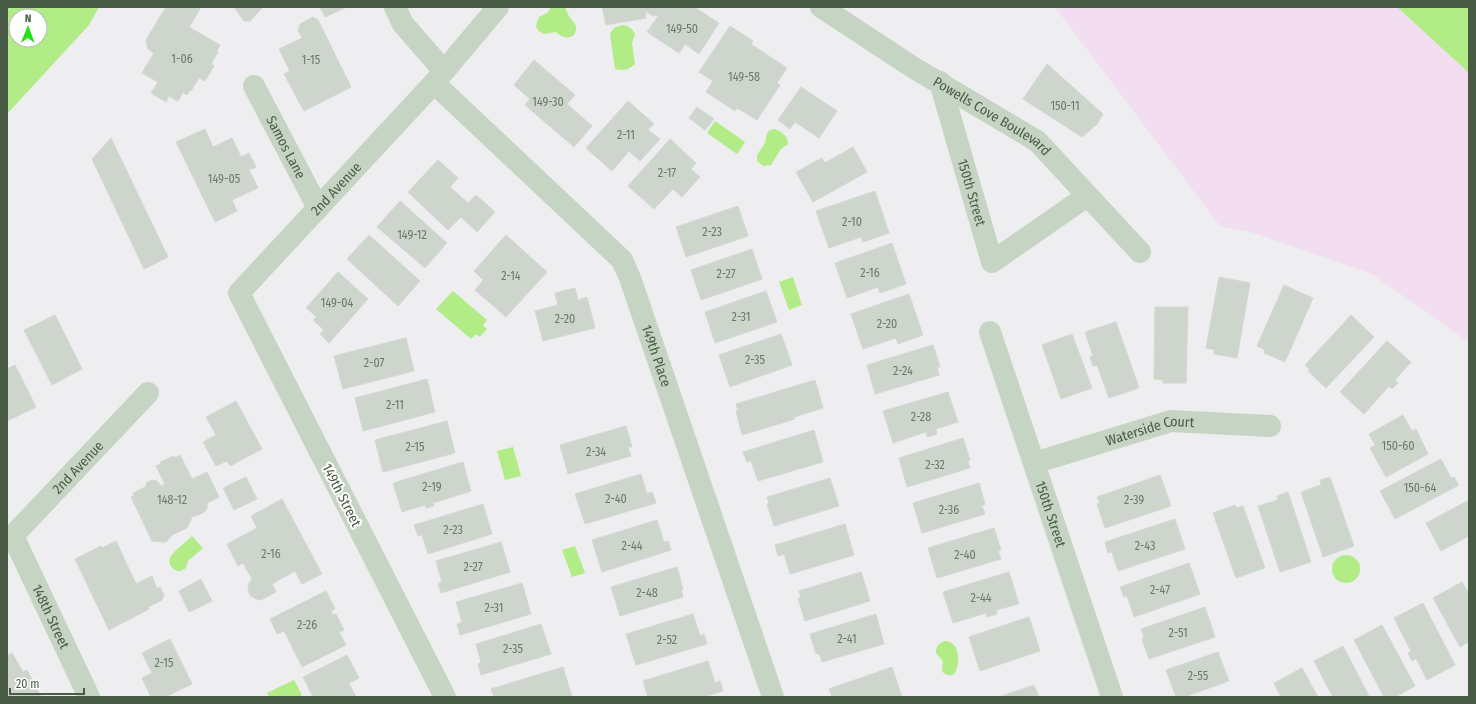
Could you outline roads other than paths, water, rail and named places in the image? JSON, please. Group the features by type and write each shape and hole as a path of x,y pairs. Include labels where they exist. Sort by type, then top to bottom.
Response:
{"street":[{"name":"149th Place","path":"395,7 403,24 439,77 622,260 633,285 773,697"},
{"path":"439,77 498,7"},
{"name":"Powells Cove Boulevard","path":"821,7 1037,142 1140,252"},
{"name":"2nd Avenue","path":"239,293 439,77"},
{"name":"150th Street","path":"940,82 992,262 1087,196"},
{"name":"Samos Lane","path":"254,86 318,208"},
{"name":"149th Street","path":"239,293 445,697"},
{"name":"150th Street","path":"990,332 1112,697"},
{"name":"2nd Avenue","path":"10,539 148,393"},
{"name":"Waterside Court","path":"1034,463 1171,421 1270,426"},
{"name":"148th Street","path":"10,539 89,697"}]}
